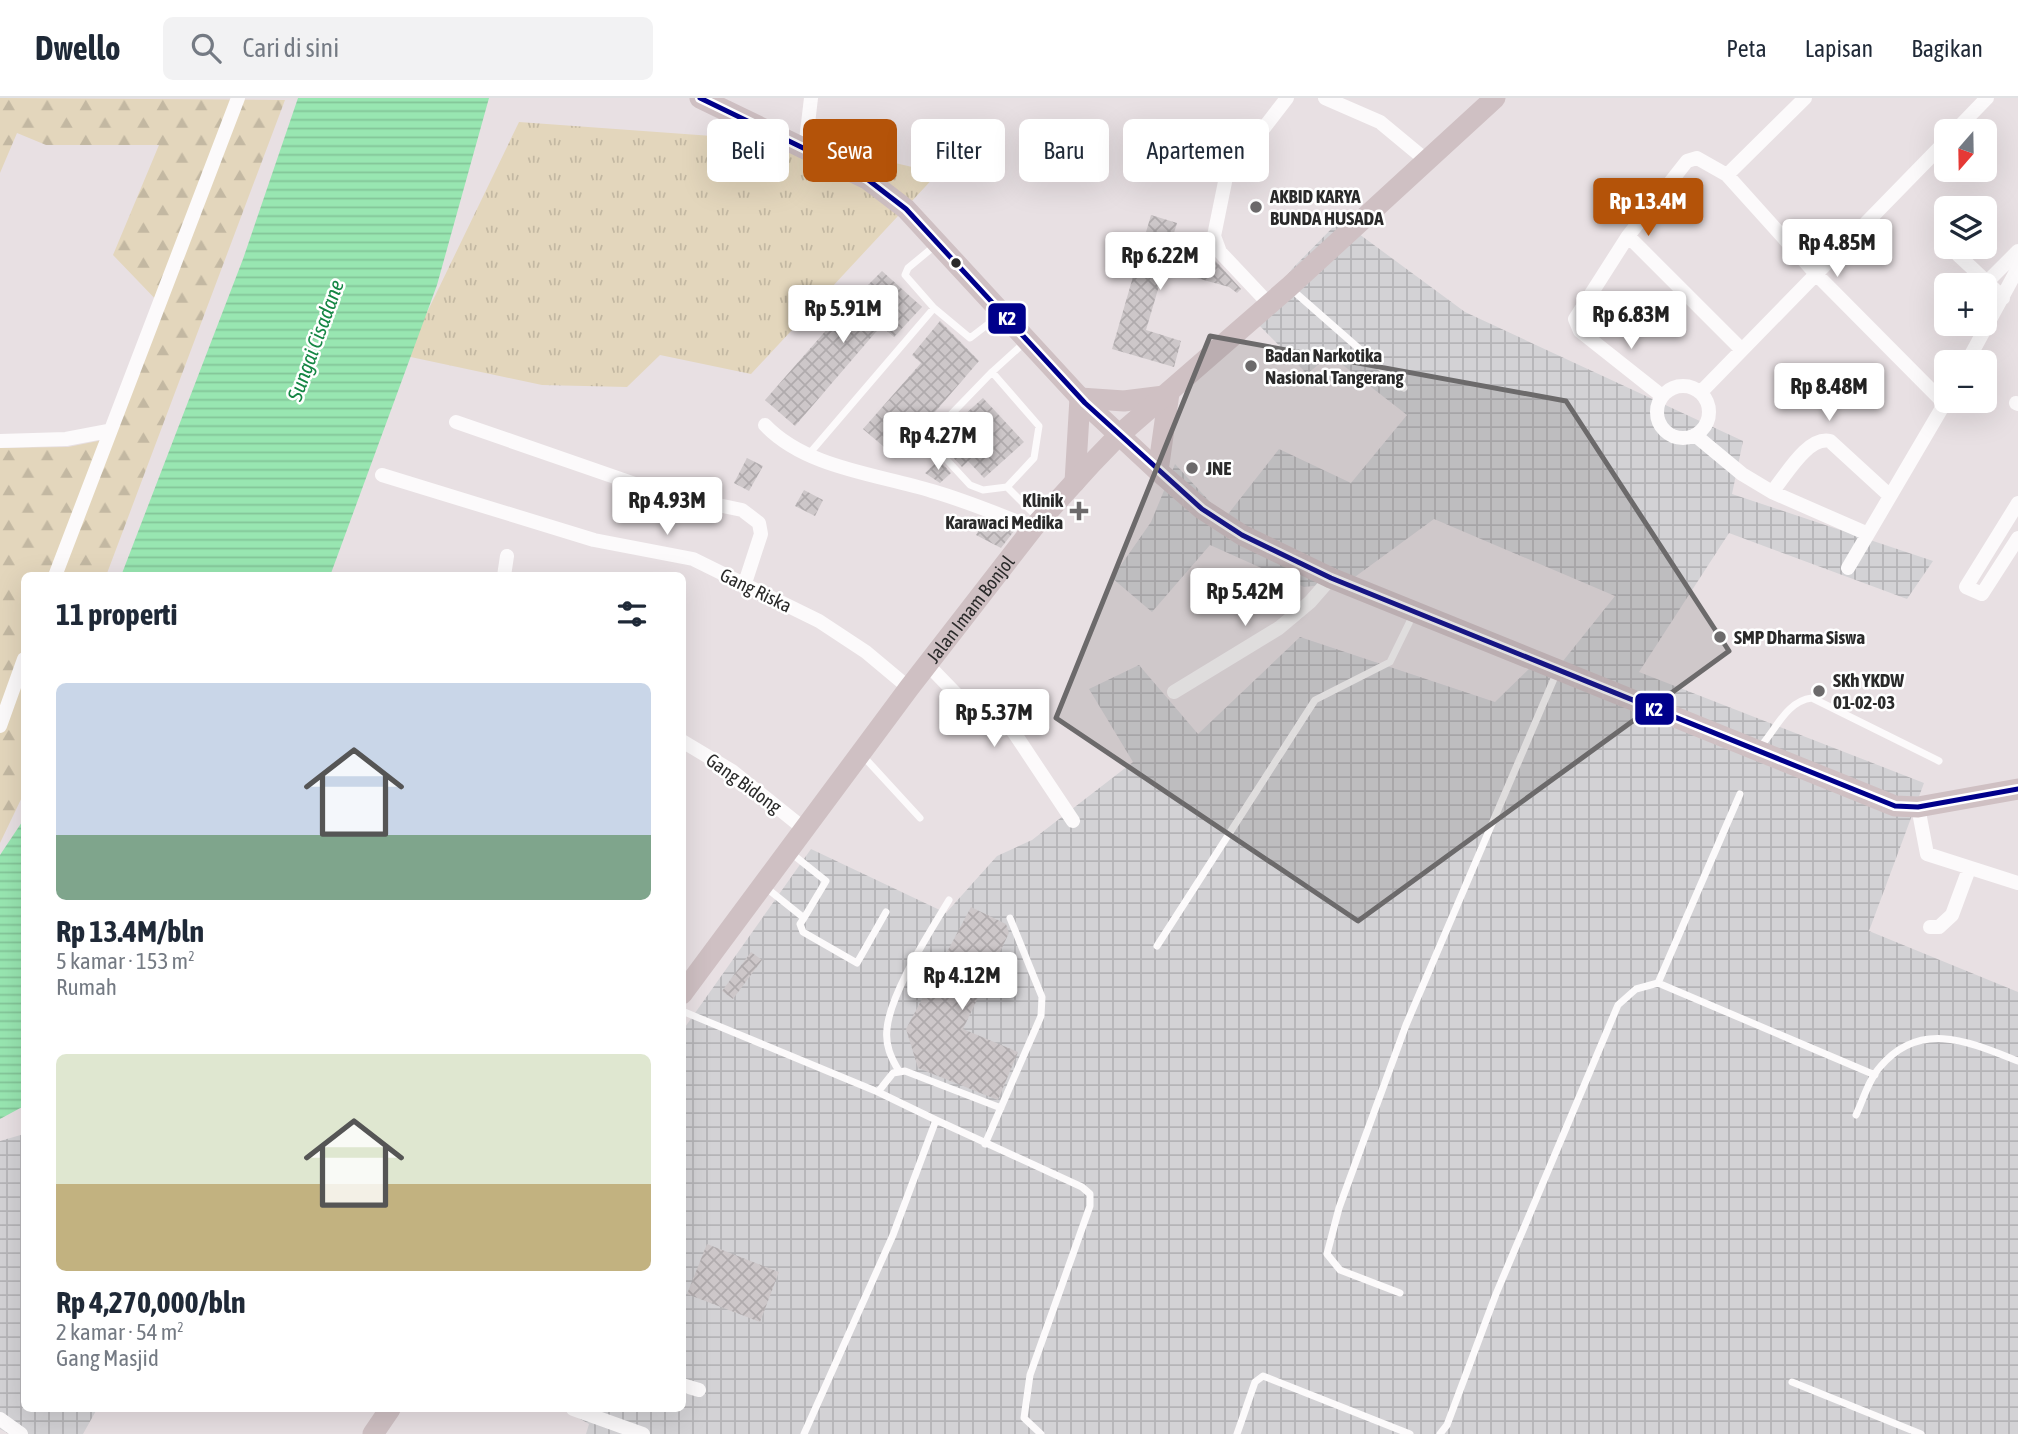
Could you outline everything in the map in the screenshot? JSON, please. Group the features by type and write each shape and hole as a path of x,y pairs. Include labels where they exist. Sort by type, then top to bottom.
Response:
{"main road":[{"path":"700,98 803,148"},
{"name":"Jalan Imam Bonjol","path":"686,988 909,688 1037,524 1075,482 1118,435 1289,288 1495,98"},
{"path":"871,182 906,209 1080,398 1118,435 1202,509 1242,535 1331,578 1895,807 1918,807 2018,789"},
{"path":"1080,398 1124,401 1167,395 1158,471"},
{"path":"1075,482 1080,398"},
{"path":"373,1434 388,1412"}],"street":[{"path":"56,572 237,98"},
{"path":"809,119 811,98"},
{"path":"1270,304 1220,252 1214,236 1226,177 1287,98"},
{"path":"1727,175 1805,98"},
{"path":"1967,119 1987,98"},
{"path":"1333,100 1380,122 1427,161"},
{"path":"1701,393 1934,153"},
{"path":"1662,396 1580,331 1575,319 1628,236 1687,161 1702,159 1727,175 1817,275 1934,391"},
{"path":"1628,236 1742,350"},
{"path":"1996,273 2018,251"},
{"path":"1962,259 1977,273"},
{"path":"1974,350 2018,268"},
{"path":"1997,292 2003,298"},
{"path":"1676,386 1693,388 1706,399 1709,415 1707,423 1695,435 1678,437 1663,428 1657,412 1662,396 1676,386"},
{"path":"1848,568 1939,413"},
{"path":"456,422 661,493 743,510 759,523 761,534 744,586"},
{"path":"765,425 781,442 808,455 1037,524"},
{"path":"0,441 66,439 108,431"},
{"path":"1695,435 1742,474 1772,492 1868,534"},
{"path":"1772,492 1812,444 1823,440 1830,441 1891,496"},
{"name":"Gang Riska","path":"382,475 594,540 693,559 819,621 866,652 909,688"},
{"path":"2018,503 1966,587 1982,594 2018,538"},
{"path":"505,572 507,556"},
{"path":"1174,692 1279,628 1331,578"},
{"path":"928,665 991,730 998,731 1007,727 1013,730 1073,821"},
{"path":"0,726 21,667"},
{"name":"Gang Bidong","path":"686,743 732,771 803,828"},
{"path":"1918,807 1927,854 2018,883"},
{"path":"1930,927 1939,927 1952,915 1969,869"},
{"path":"686,1386 699,1390"},
{"path":"581,1412 643,1434"},
{"path":"0,1419 15,1432"}],"lane":[{"path":"938,243 908,268 905,275 934,308 970,338 1003,312"},
{"path":"1289,288 1404,388"},
{"path":"808,455 934,308"},
{"path":"992,372 1039,426 1034,458 1007,486 983,490 970,485 934,446 932,435 992,372 1028,339"},
{"path":"1007,486 1037,524"},
{"path":"1157,946 1315,700 1390,662 1414,612"},
{"path":"1400,1293 1340,1270 1327,1254 1339,1208 1406,1025 1558,670"},
{"path":"1757,750 1789,709 1801,699 1812,698 1939,761"},
{"path":"860,753 920,818"},
{"path":"1658,983 1740,794"},
{"path":"787,850 826,881 800,925 803,932 857,963 886,912"},
{"path":"762,884 804,918"},
{"path":"899,1071 890,1056 886,1030 893,1004 949,900"},
{"path":"985,1144 1041,1016 1042,997 1010,918"},
{"path":"1440,1434 1447,1425 1496,1294 1618,1005 1636,989 1658,983 1875,1075"},
{"path":"686,1013 878,1092 1082,1187 1090,1194 1090,1206 1030,1375 1025,1398 1024,1418 1041,1434"},
{"path":"1856,1115 1879,1068 1895,1053 1923,1038 1946,1037 1970,1042 2018,1061"},
{"path":"878,1092 893,1073 899,1071 1001,1108"},
{"path":"804,1434 893,1235 936,1120"},
{"path":"1237,1434 1255,1382 1263,1376 1410,1434"},
{"path":"1792,1382 1921,1434"}],"highlighted area":[{"path":"1210,336 1566,401 1729,651 1358,921 1056,718"}],"shaded area":[{"path":"1340,220 1465,312 1743,441 1732,494 1933,561 1907,599 1729,533 1639,672 1924,783 1869,931 2018,992 2018,1434 586,1434 589,1424 568,1412 686,1412 686,1026 811,849 946,913 997,856 1032,840 1133,762 1089,689 1139,665 1198,734 1300,637 1495,702 1531,667 1551,676 1615,596 1434,519 1348,582 1304,587 1210,545 1152,612 1112,578 1151,522 1175,464 1225,518 1279,449 1351,483 1407,415 1330,355 1307,374 1254,320 1292,269"},
{"path":"21,1135 21,1412 95,1412 83,1434 9,1434 0,1429 0,1141"}],"green space":[{"path":"0,98 285,100 108,572 21,572 21,799 0,843 0,448 68,447 113,438 163,307 113,255 159,145 46,145 17,133 0,173"},
{"path":"519,122 707,136 707,182 789,182 789,142 803,143 803,182 897,182 897,163 911,167 911,182 930,182 751,374 660,355 627,387 542,385 406,356"}],"water":[{"name":"Sungai Cisadane","path":"298,98 489,98 437,285 331,572 123,572 243,259"},
{"path":"21,824 21,1108 0,1119 0,855"}],"building":[{"path":"1151,215 1177,223 1170,246 1212,257 1241,289 1237,293 1229,287 1164,269 1146,330 1181,341 1174,367 1112,349"},
{"path":"882,271 922,307 894,337 881,326 795,426 765,400 850,303"},
{"path":"940,321 979,361 896,457 863,429 921,363 912,355"},
{"path":"983,398 1024,442 984,478 968,461 962,467 948,452 953,447 942,435"},
{"path":"747,458 763,466 749,491 734,483"},
{"path":"939,460 951,473 940,483 925,473"},
{"path":"804,490 823,500 815,516 795,506"},
{"path":"985,519 1014,531 1001,548 976,535"},
{"path":"971,907 1006,924 1009,933 963,1029 1018,1052 998,1100 918,1068 906,1029"},
{"path":"751,952 762,960 733,999 722,991"},
{"path":"707,1244 779,1272 760,1322 687,1294"}],"transit line":[{"name":"K2","path":"700,98 867,179 906,209 1085,403 1202,509 1242,535 1331,578 1895,806 1918,807 2018,789"}],"place":[{"name":"AKBID KARYA BUNDA HUSADA","path":"1256,207"},
{"name":"Badan Narkotika Nasional Tangerang","path":"1251,366"},
{"name":"JNE","path":"1192,468"},
{"name":"Klinik Karawaci Medika","path":"1079,511"},
{"name":"SMP Dharma Siswa","path":"1720,637"},
{"name":"SKh YKDW 01-02-03","path":"1819,691"}]}
